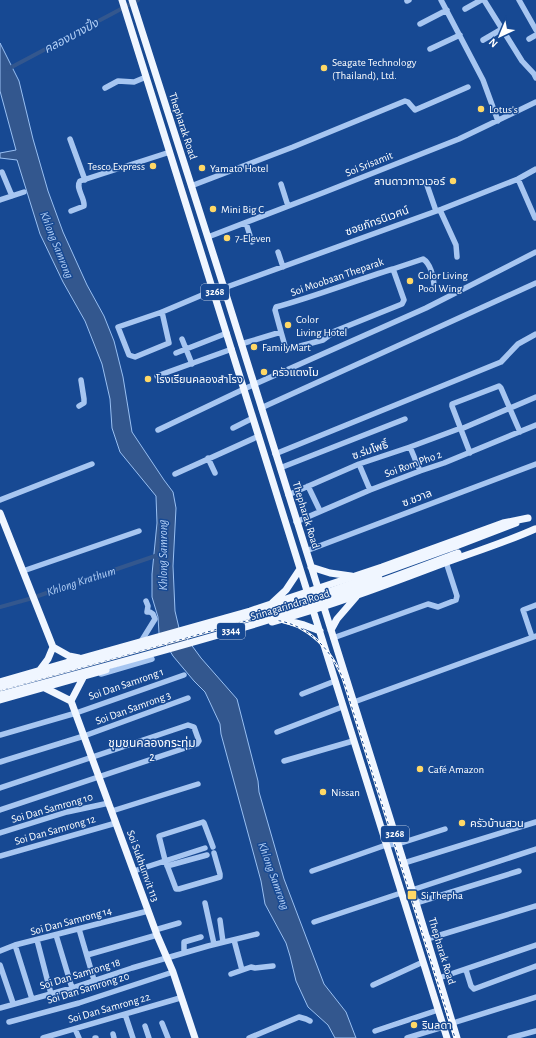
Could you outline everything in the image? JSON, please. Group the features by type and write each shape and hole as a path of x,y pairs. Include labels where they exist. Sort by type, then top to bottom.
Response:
{"main road":[{"name":"Thepharak Road","path":"122,0 214,290 312,610 320,631 342,707 447,1038"},
{"name":"Thepharak Road","path":"132,0 354,702 457,1038"},
{"path":"166,139 174,135"},
{"path":"0,514 54,648 76,658"},
{"name":"Srinagarindra Road","path":"0,695 147,655 274,618 332,599 457,550 536,515"},
{"name":"Srinagarindra Road","path":"0,682 39,671 76,658 101,653 250,611 382,567 503,523 528,518"},
{"name":"Srinagarindra Road","path":"0,687 331,592 457,550 536,528"},
{"name":"Srinagarindra Road","path":"0,700 43,687 83,678 108,669 324,607 508,541 536,528"},
{"path":"311,567 344,576 355,576"},
{"path":"382,567 379,571 379,578 384,583 389,584"},
{"path":"269,605 286,590 300,569"},
{"path":"261,618 321,599 379,578"},
{"path":"331,630 356,596"},
{"path":"250,611 257,612 261,618 261,623 255,627"},
{"path":"282,620 293,621 320,631"},
{"path":"39,671 54,648"},
{"path":"43,687 71,701 83,678"},
{"name":"Soi Sukhumvit 113","path":"71,701 172,972 195,1038"}],"street":[{"path":"441,0 482,80 498,121"},
{"path":"465,9 482,0 522,62 536,78"},
{"path":"521,1 536,30"},
{"path":"420,24 447,10"},
{"path":"483,40 502,29"},
{"path":"430,49 460,35"},
{"path":"529,39 536,35"},
{"path":"105,88 118,81 134,82 146,77"},
{"path":"191,186 293,147 405,101 408,102 415,110 468,87"},
{"name":"Soi Srisamit","path":"208,237 459,139 536,102"},
{"path":"70,140 85,180"},
{"path":"71,211 84,206 85,203 78,187 80,181 170,152"},
{"name":"ซอยภัทรนิเวศน์","path":"224,288 438,210 518,179 536,169"},
{"path":"2,172 12,196"},
{"path":"518,179 535,218"},
{"path":"281,184 288,206"},
{"path":"427,185 456,245 457,257"},
{"path":"0,200 24,192"},
{"path":"530,205 536,202"},
{"path":"246,223 252,242"},
{"path":"278,252 283,267"},
{"path":"158,430 244,389 426,308 536,252"},
{"path":"393,268 423,259 426,261 434,276 434,285"},
{"name":"Soi Moobaan Theparak","path":"393,268 404,300 403,303 335,331 322,340 289,349 285,346 281,332 274,310 276,307 393,268"},
{"path":"261,408 536,283"},
{"path":"162,312 169,343 135,357 130,355 118,327 162,312 214,290"},
{"path":"241,344 281,332"},
{"path":"176,353 227,333"},
{"path":"275,454 501,362 518,344 536,334"},
{"path":"182,339 192,364"},
{"path":"157,376 232,349"},
{"path":"79,406 84,403 80,380"},
{"path":"470,453 452,405 496,387 500,387 520,432"},
{"name":"ซ.ร่มโพธิ์","path":"288,495 358,464 461,428 536,397"},
{"path":"233,428 253,418"},
{"path":"280,468 405,419"},
{"name":"Soi Rom Pho 2","path":"296,522 370,490 470,453 536,425"},
{"path":"175,474 259,436"},
{"path":"410,447 420,471"},
{"path":"208,458 215,473"},
{"path":"0,500 92,464"},
{"path":"358,464 370,490"},
{"name":"ซ.ชวาล","path":"306,551 536,464"},
{"path":"308,486 320,511"},
{"path":"23,571 139,531"},
{"path":"333,638 428,604 438,607 456,600 457,596 446,562"},
{"path":"76,658 143,640 154,619 153,614 147,612 148,606 146,601"},
{"path":"354,702 534,636 523,610 536,604"},
{"path":"83,678 152,659"},
{"name":"Soi Dan Samrong 1","path":"0,735 76,712 184,675"},
{"path":"302,694 334,681"},
{"name":"Soi Dan Samrong 3","path":"0,762 84,736 188,698"},
{"path":"277,732 342,707"},
{"path":"0,788 188,725 194,727 199,741 197,744 0,810"},
{"path":"284,761 353,741"},
{"path":"112,811 198,784"},
{"name":"Soi Dan Samrong 10","path":"0,833 67,812 109,803"},
{"path":"203,822 214,850 220,877 176,889 166,863 159,836 203,822"},
{"path":"404,863 536,822"},
{"name":"Soi Dan Samrong 12","path":"0,856 116,823"},
{"path":"312,871 386,845 398,844 445,828"},
{"path":"166,863 205,848 208,845 214,850"},
{"path":"205,848 207,855"},
{"path":"412,890 536,849"},
{"path":"134,871 166,863 212,855 214,850"},
{"path":"416,903 519,871"},
{"path":"314,922 401,893"},
{"path":"205,903 214,944"},
{"path":"427,939 536,906"},
{"name":"Soi Dan Samrong 14","path":"0,951 15,945 148,911"},
{"path":"220,920 223,942"},
{"path":"87,955 179,923"},
{"path":"79,929 94,980"},
{"name":"Soi Dan Samrong 18","path":"0,1008 12,1003 72,988 214,944 257,934"},
{"path":"56,935 72,988"},
{"path":"184,953 184,942 201,937"},
{"path":"37,940 51,994"},
{"path":"234,940 242,970"},
{"path":"15,945 32,998"},
{"path":"439,978 536,945"},
{"path":"373,985 423,962"},
{"path":"0,965 12,1003"},
{"path":"231,974 251,967 273,966"},
{"path":"466,970 471,986 474,989 536,966"},
{"name":"Soi Dan Samrong 20","path":"9,1022 79,1003 172,972"},
{"path":"453,1023 536,997"},
{"name":"Soi Dan Samrong 22","path":"43,1038 63,1035 75,1029 180,998"},
{"path":"376,1031 438,1010"},
{"path":"125,1014 133,1038"},
{"path":"248,1038 299,1017 306,1018 310,1021"},
{"path":"162,1023 168,1038"},
{"path":"145,1026 149,1038"},
{"path":"407,1038 443,1027"},
{"path":"75,1029 79,1038"},
{"path":"510,1038 536,1031"}],"water":[{"name":"Khlong Samrong","path":"0,43 19,81 33,139 48,191 63,232 87,285 104,316 114,341 123,377 132,432 173,492 176,508 173,566 175,611 179,628 201,658 237,699 258,781 259,792 284,879 324,984 346,1012 356,1038 335,1038 328,1025 308,1007 296,981 286,943 265,904 261,881 221,734 220,724 205,692 173,656 159,633 158,617 152,597 152,574 157,523 156,496 120,452 112,428 110,399 102,364 85,321 63,282 40,234 17,160 0,158 0,153 16,150 0,91"}],"waterway":[{"name":"คลองบางปิ้ง","path":"8,69 138,0"},
{"name":"Khlong Krathum","path":"0,607 29,599 158,555"}],"railway":[{"path":"0,690 250,620 266,619 281,621 295,625 307,632 328,652 343,679 455,1038"}],"place":[{"name":"Seagate Technology (Thailand), Ltd.","path":"324,68"},
{"name":"Lotus's","path":"481,109"},
{"name":"Tesco Express","path":"153,166"},
{"name":"Yamato Hotel","path":"202,168"},
{"name":"ลานดาวทาวเวอร์","path":"453,181"},
{"name":"Mini Big C","path":"213,209"},
{"name":"7-Eleven","path":"227,238"},
{"name":"Color Living Pool Wing","path":"410,281"},
{"name":"Color Living Hotel","path":"288,325"},
{"name":"FamilyMart","path":"254,347"},
{"name":"ครัวแตงโม","path":"264,372"},
{"name":"โรงเรียนคลองสำโรง","path":"148,379"},
{"name":"Café Amazon","path":"420,769"},
{"name":"Nissan","path":"323,792"},
{"name":"ครัวบ้านสวน","path":"462,823"},
{"name":"Si Thepha","path":"412,895"},
{"name":"รินลดา","path":"414,1025"}],"district":[{"name":"ชุมชนคลองกระทุ่ม 2","path":"152,750"}]}
